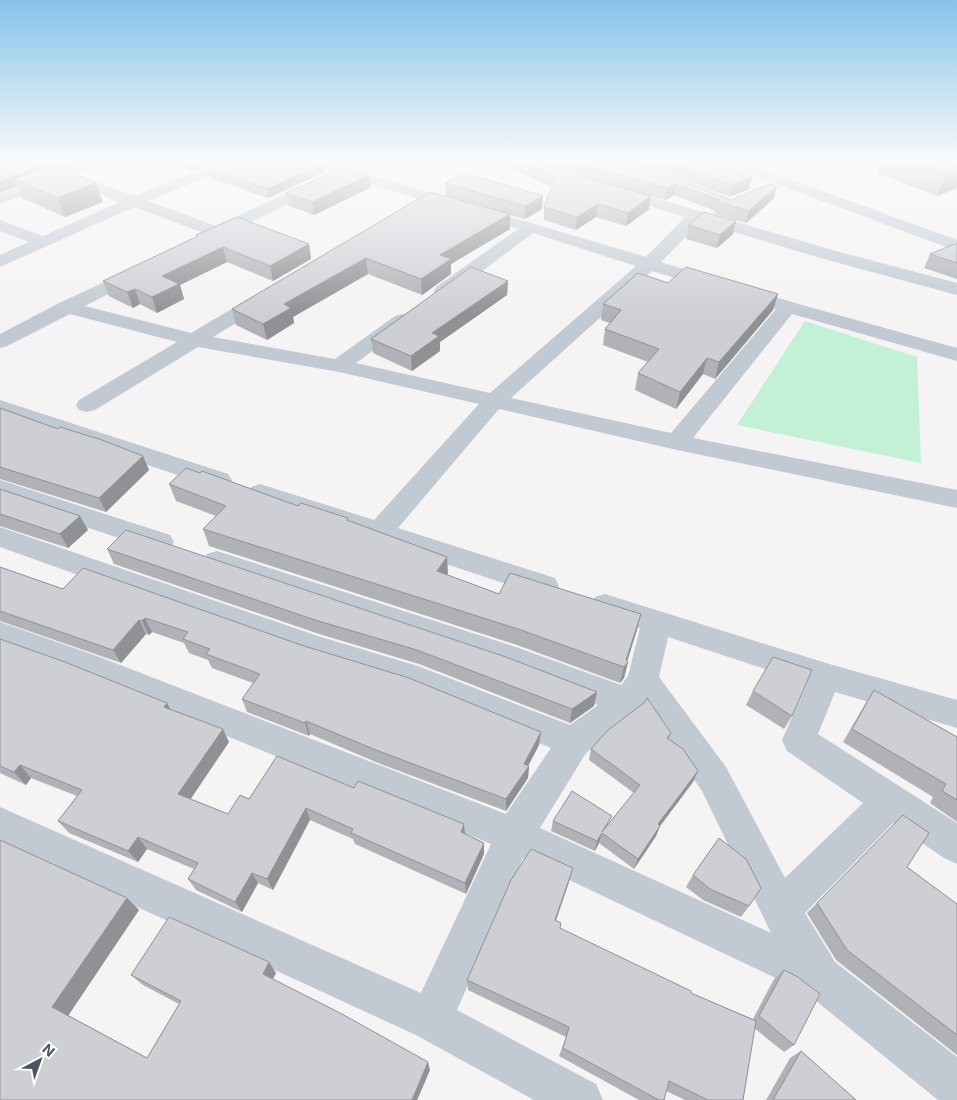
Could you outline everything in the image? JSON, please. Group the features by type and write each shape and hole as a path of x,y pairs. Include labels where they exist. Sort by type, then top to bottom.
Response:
{"street":[{"path":"0,262 107,213"},
{"path":"167,213 215,232"},
{"path":"198,241 254,213"},
{"path":"482,213 788,307 957,355"},
{"path":"692,213 830,255 957,289"},
{"path":"870,213 957,246"},
{"path":"894,213 957,237"},
{"path":"379,532 495,400 649,264 698,215"},
{"path":"0,225 43,242"},
{"path":"339,366 531,227"},
{"path":"0,342 154,263"},
{"path":"87,405 278,290"},
{"path":"66,307 194,340 339,366 677,442 957,499"},
{"path":"677,442 788,307"},
{"path":"0,407 656,622 826,676 957,714"},
{"path":"0,489 516,660 635,691 714,779 780,910 820,976"},
{"path":"0,537 317,648 418,679 574,742"},
{"path":"432,1020 514,835 574,742 635,691 656,622"},
{"path":"5,644 86,665 514,835 820,976 957,1086"},
{"path":"826,676 799,740 957,845"},
{"path":"780,910 890,801"},
{"path":"0,826 432,1020 580,1100"}],"green space":[{"path":"805,321 917,357 921,463 737,425"}],"building":[{"path":"394,213 510,214 440,255 451,259 421,279 366,258 284,304 291,308 263,324 232,309"},
{"path":"565,213 583,213 577,217"},
{"path":"702,213 736,221 720,235 688,225"},
{"path":"237,217 309,244 270,266 223,247 162,276 179,284 152,297 135,289 127,292 103,281 198,236 196,235"},
{"path":"957,243 957,263 930,254"},
{"path":"471,267 508,281 432,333 439,336 411,356 371,339"},
{"path":"686,267 778,294 719,362 707,358 680,392 638,373 659,349 605,329 621,310 603,304 638,273 668,283"},
{"path":"0,408 58,429 60,427 102,440 143,456 99,498 0,467"},
{"path":"186,468 200,473 202,471 298,506 301,503 348,518 347,520 447,557 437,571 499,594 510,573 641,614 626,660 628,662 624,667 518,629 203,529 226,506 169,484"},
{"path":"0,489 80,516 60,534 0,514"},
{"path":"126,530 506,657 597,692 572,709 417,650 315,620 107,549"},
{"path":"0,567 63,589 83,568 301,645 409,678 541,732 524,764 529,766 506,799 376,750 306,721 305,723 242,699 260,674 206,654 210,649 183,639 188,632 145,618 142,621 139,620 113,650 0,611"},
{"path":"0,639 65,662 167,703 164,707 223,729 178,794 228,814 240,795 249,799 277,756 354,788 358,781 464,824 461,832 484,843 465,883 351,833 353,829 306,808 267,879 252,873 235,902 188,879 198,863 138,837 128,851 58,821 82,790 20,765 14,772 0,766"},
{"path":"773,657 812,670 792,716 753,691"},
{"path":"874,690 957,737 957,800 942,791 946,784 852,729"},
{"path":"647,698 671,733 667,738 683,749 698,771 658,824 660,826 638,859 602,833 597,841 553,821 572,791 612,816 602,832 640,785 591,749 607,731 645,702"},
{"path":"903,815 929,833 907,867 957,904 957,1035 847,950 817,903"},
{"path":"719,838 746,859 761,888 749,906 710,889 693,875"},
{"path":"0,840 127,898 52,1007 147,1058 181,1001 131,975 169,917 269,962 263,974 342,1014 428,1062 412,1100 0,1100"},
{"path":"531,849 573,868 555,920 561,923 560,928 691,991 691,993 756,1021 743,1100 708,1100 669,1081 664,1100 659,1100 563,1048 569,1027 467,980 511,880"},
{"path":"784,970 798,977 820,994 794,1045 759,1016"},
{"path":"801,1051 856,1100 773,1100"}]}
